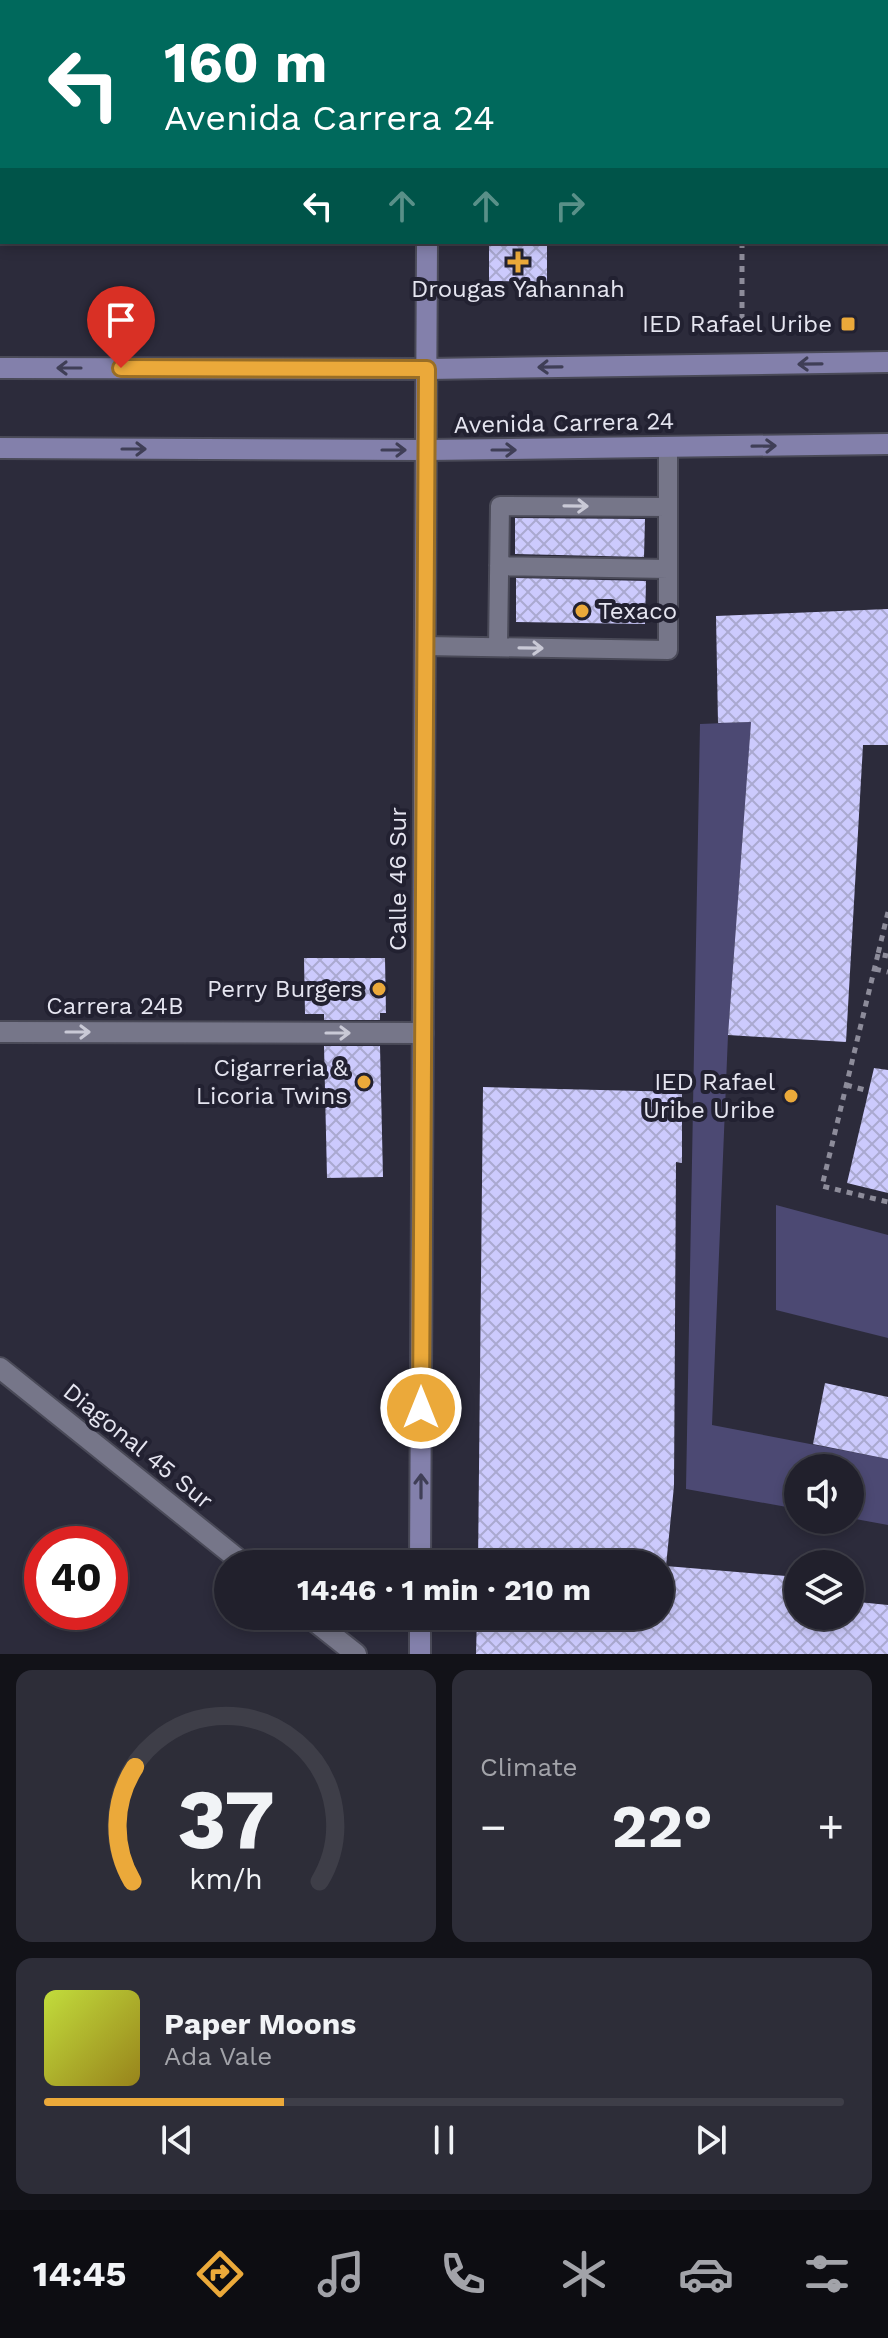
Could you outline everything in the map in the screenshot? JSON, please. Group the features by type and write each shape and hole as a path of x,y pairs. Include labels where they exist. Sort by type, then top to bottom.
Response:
{"main road":[{"name":"Calle 46 Sur","path":"420,1550 427,244"},
{"path":"0,368 427,369 888,362"},
{"name":"Avenida Carrera 24","path":"0,448 426,450 888,444"},
{"path":"420,1630 420,1654"}],"street":[{"name":"Carrera 24B","path":"0,1032 423,1033"},
{"name":"Diagonal 45 Sur","path":"0,1368 227,1550"},
{"path":"326,1630 356,1654"}],"lane":[{"path":"425,646 668,650 668,448"},
{"path":"498,647 500,506 668,507"},
{"path":"499,566 668,569"}],"path":[{"path":"742,244 742,365"},
{"path":"888,912 822,1186 888,1202"},
{"path":"878,954 888,956"},
{"path":"875,969 888,972"},
{"path":"846,1085 869,1091"}],"shaded area":[{"path":"751,722 728,1035 712,1425 862,1454 784,1454 784,1506 686,1489 700,724"},
{"path":"776,1205 888,1235 888,1338 776,1310"},
{"path":"864,1454 888,1459 888,1525 864,1521"}],"building":[{"name":"Drougas Yahannah","path":"489,244 547,244 547,282 489,281"},
{"path":"515,518 645,519 644,557 515,554"},
{"path":"516,578 646,581 645,624 516,622"},
{"path":"888,609 888,745 863,745 846,1042 728,1035 751,722 718,723 716,616"},
{"path":"304,958 385,958 386,1013 380,1013 380,1020 324,1020 324,1014 305,1014"},
{"path":"324,1046 380,1046 383,1177 327,1178"},
{"path":"874,1068 888,1070 888,1193 847,1183"},
{"path":"483,1087 682,1092 682,1163 676,1162 674,1486 668,1550 478,1550"},
{"path":"825,1383 888,1397 888,1459 813,1444"},
{"path":"674,1567 784,1576 784,1630 864,1630 864,1603 888,1605 888,1654 476,1654 477,1630 674,1630"}],"place":[{"name":"Drougas Yahannah","path":"518,262"},
{"name":"IED Rafael Uribe","path":"848,324"},
{"name":"Texaco","path":"582,611"},
{"name":"Perry Burgers","path":"379,989"},
{"name":"Cigarreria & Licoria Twins","path":"364,1082"},
{"name":"IED Rafael Uribe Uribe","path":"791,1096"}],"route":[{"path":"121,368 427,369 421,1408"}]}
